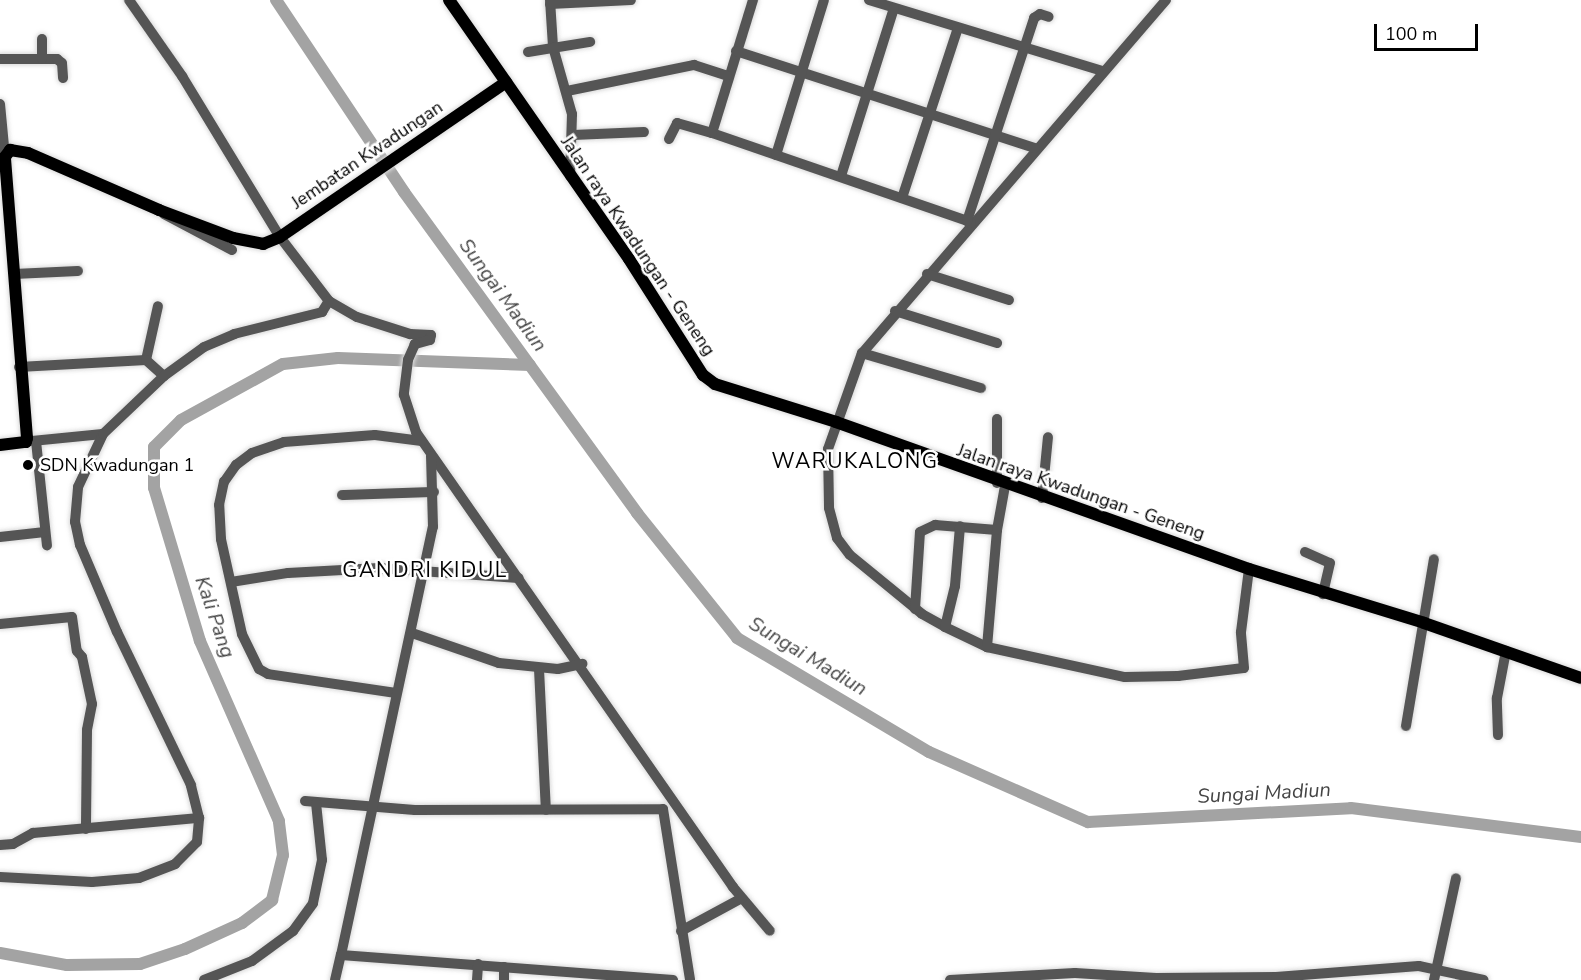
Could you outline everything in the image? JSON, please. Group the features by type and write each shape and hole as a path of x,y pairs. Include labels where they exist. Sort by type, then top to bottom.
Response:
{"main road":[{"name":"Jalan raya Kwadungan - Geneng","path":"454,3 570,177 629,259 703,375 733,391 836,422 1001,484 1323,594 1424,623 1581,676"},
{"name":"Jembatan Kwadungan","path":"280,237 506,82"},
{"path":"0,445 31,441 19,367 5,157 17,149 159,210 248,243 263,244 280,237"}],"street":[{"path":"129,0 182,76 280,237 329,301 357,317 410,334 431,334 430,340 415,344 410,350 404,395 422,441 582,664 742,898 770,931"},
{"path":"570,177 573,135 567,91 553,47 550,2 631,0"},
{"path":"712,133 727,76 753,0"},
{"path":"776,154 824,0"},
{"path":"869,0 1102,71"},
{"path":"1166,0 969,222 862,353 828,449 826,484 837,538 850,555 915,609 945,627 987,647 1125,677 1238,670 1245,664 1242,632 1249,569"},
{"path":"841,176 894,8"},
{"path":"969,222 994,134 1034,18 1040,14 1049,17"},
{"path":"902,198 958,28"},
{"path":"42,39 42,59"},
{"path":"528,52 590,42"},
{"path":"736,51 931,111 1035,148"},
{"path":"0,59 61,61 63,78"},
{"path":"567,91 683,66 703,66 727,76"},
{"path":"0,104 5,157"},
{"path":"669,139 677,123 841,176 969,222"},
{"path":"573,135 644,132"},
{"path":"3,134 17,149"},
{"path":"159,210 197,235 232,250"},
{"path":"14,274 78,270"},
{"path":"927,274 1010,300"},
{"path":"0,876 92,882 161,872 196,842 199,818 191,785 117,632 80,545 75,522 78,487 103,434 164,376 204,347 234,334 322,312 329,301"},
{"path":"146,360 158,306"},
{"path":"895,311 997,343"},
{"path":"862,353 981,388"},
{"path":"19,367 146,360 164,376"},
{"path":"987,647 1001,484 997,419"},
{"path":"47,545 31,441 103,434"},
{"path":"396,693 267,674 259,669 242,634 220,539 219,505 224,483 236,465 252,453 284,442 323,437 375,435 422,441"},
{"path":"1042,498 1048,437"},
{"path":"335,980 396,693 412,633 425,570 434,492 431,456"},
{"path":"342,495 434,492"},
{"path":"915,609 917,537 923,529 936,525 997,530"},
{"path":"945,627 955,586 960,526"},
{"path":"0,537 45,532"},
{"path":"1305,552 1330,563 1323,594"},
{"path":"1406,726 1434,559"},
{"path":"231,582 325,570 425,570 519,578"},
{"path":"0,624 72,617 77,651 82,657 93,704 87,730 86,829"},
{"path":"412,633 499,663 539,669 582,664"},
{"path":"1498,735 1497,699 1506,651"},
{"path":"539,669 546,810"},
{"path":"204,980 252,961 293,931 313,903 322,860 310,802 373,807 546,810 663,809 690,980"},
{"path":"0,845 13,844 28,834 199,818"},
{"path":"1434,980 1434,966 1456,878"},
{"path":"681,931 742,898"},
{"path":"341,955 673,980"},
{"path":"477,980 478,964"},
{"path":"951,980 1075,976 1276,977 1318,972 1434,966 1484,980"},
{"path":"504,967 504,980"}],"waterway":[{"name":"Sungai Madiun","path":"276,0 404,192 637,513 737,638 929,752 1088,822 1351,808 1581,837"},
{"name":"Kali Pang","path":"0,953 67,965 140,964 185,949 242,923 272,900 283,855 279,821 200,641 154,488 154,447 181,420 283,364 338,358 530,365"}],"place":[{"name":"SDN Kwadungan 1","path":"28,465"}],"district":[{"name":"WARUKALONG","path":"855,461"},
{"name":"GANDRI KIDUL","path":"425,570"}]}
